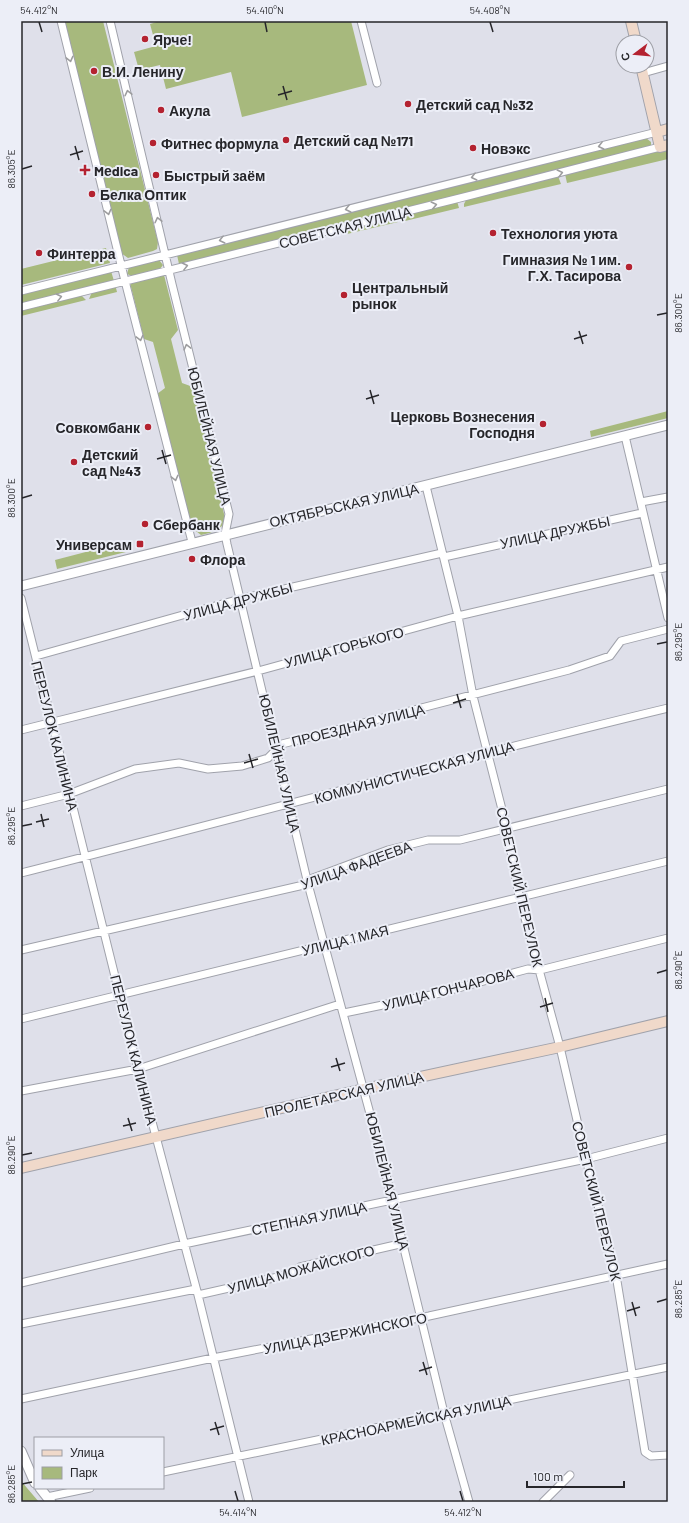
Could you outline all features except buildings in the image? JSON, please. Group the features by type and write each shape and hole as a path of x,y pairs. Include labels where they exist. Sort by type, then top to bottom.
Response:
{"main road":[{"path":"631,21 634,34"},
{"path":"643,74 657,132 664,146"},
{"name":"СОВЕТСКАЯ УЛИЦА","path":"657,132 668,129"},
{"name":"ПРОЛЕТАРСКАЯ УЛИЦА","path":"21,1168 364,1089 560,1047 668,1021"}],"street":[{"path":"61,21 121,266 192,542"},
{"name":"ЮБИЛЕЙНАЯ УЛИЦА","path":"110,21 165,254 229,514 225,534 308,884 364,1089 404,1243 444,1413 469,1502"},
{"path":"361,21 377,83"},
{"path":"655,68 668,66"},
{"name":"СОВЕТСКАЯ УЛИЦА","path":"21,291 657,132"},
{"name":"СОВЕТСКАЯ УЛИЦА","path":"21,307 664,146"},
{"name":"ОКТЯБРЬСКАЯ УЛИЦА","path":"21,586 192,542 426,486 668,425"},
{"path":"625,436 668,618"},
{"name":"СОВЕТСКИЙ ПЕРЕУЛОК","path":"426,486 458,616 473,696 507,829 519,896 560,1047 586,1159 616,1275 645,1452 651,1456 668,1455"},
{"path":"641,502 668,497"},
{"name":"УЛИЦА ДРУЖБЫ","path":"36,656 240,598 642,513"},
{"name":"УЛИЦА ГОРЬКОГО","path":"21,730 258,670 458,616 668,567"},
{"name":"ПЕРЕУЛОК КАЛИНИНА","path":"21,598 155,1137 197,1292 249,1502"},
{"name":"ПРОЕЗДНАЯ УЛИЦА","path":"21,806 69,794 135,769 179,763 208,768 242,766 268,758 282,744 473,696 569,670 610,656 622,641 668,629"},
{"name":"КОММУНИСТИЧЕСКАЯ УЛИЦА","path":"21,873 289,805 488,751 668,708"},
{"name":"УЛИЦА ФАДЕЕВА","path":"21,950 308,884 313,878 388,850 428,840 460,840 560,814 668,789"},
{"name":"УЛИЦА 1 МАЯ","path":"21,1019 325,946 519,896 668,861"},
{"name":"УЛИЦА ГОНЧАРОВА","path":"344,1013 436,994 528,969 540,970 668,938"},
{"path":"21,1091 138,1069 340,1004"},
{"name":"СТЕПНАЯ УЛИЦА","path":"21,1283 184,1244 586,1159 668,1138"},
{"name":"УЛИЦА МОЖАЙСКОГО","path":"21,1324 292,1274 300,1267 404,1243"},
{"name":"УЛИЦА ДЗЕРЖИНСКОГО","path":"21,1400 213,1358 421,1318 668,1264"},
{"name":"КРАСНОАРМЕЙСКАЯ УЛИЦА","path":"164,1472 668,1367"},
{"path":"21,1451 34,1481"},
{"path":"543,1502 570,1475"},
{"path":"41,1489 49,1500 87,1489"}],"green space":[{"path":"63,21 103,21 158,242 157,249 153,251 128,258 121,253"},
{"path":"160,21 351,21 367,85 242,117 231,72 166,89 160,65 139,70 134,52 156,46 150,24"},
{"path":"646,138 651,142 651,146 647,148 179,264 177,255"},
{"path":"668,149 668,159 567,183 565,174"},
{"path":"558,176 561,184 464,207 467,198"},
{"path":"457,201 459,208 405,221 406,213"},
{"path":"392,217 398,222 347,234 350,227"},
{"path":"106,248 110,263 21,285 21,269"},
{"path":"159,260 163,265 160,269 132,276 127,274 129,267"},
{"path":"111,271 114,281 21,304 21,294"},
{"path":"164,275 178,330 171,339 182,383 193,387 225,518 220,528 213,532 201,535 192,528 157,394 165,388 153,342 144,339 130,283"},
{"path":"115,284 117,292 89,299 92,292"},
{"path":"80,294 86,300 21,316 21,309"},
{"path":"668,411 668,418 591,437 590,431"},
{"path":"128,541 130,551 57,569 55,560"},
{"path":"21,1481 39,1502 21,1502"}],"place":[{"name":"Ярче!","path":"145,39"},
{"name":"В.И. Ленину","path":"94,71"},
{"name":"Детский сад №32","path":"408,104"},
{"name":"Акула","path":"161,110"},
{"name":"Детский сад №171","path":"286,140"},
{"name":"Фитнес формула","path":"153,143"},
{"name":"Новэкс","path":"473,148"},
{"name":"Mеdica","path":"85,170"},
{"name":"Быстрый заём","path":"156,175"},
{"name":"Белка Оптик","path":"92,194"},
{"name":"Технология уюта","path":"493,233"},
{"name":"Финтерра","path":"39,253"},
{"name":"Гимназия № 1 им. Г.Х. Тасирова","path":"629,267"},
{"name":"Центральный рынок","path":"344,295"},
{"name":"Церковь Вознесения Господня","path":"543,424"},
{"name":"Совкомбанк","path":"148,427"},
{"name":"Детский сад №43","path":"74,462"},
{"name":"Сбербанк","path":"145,524"},
{"name":"Универсам","path":"140,544"},
{"name":"Флора","path":"192,559"}]}
